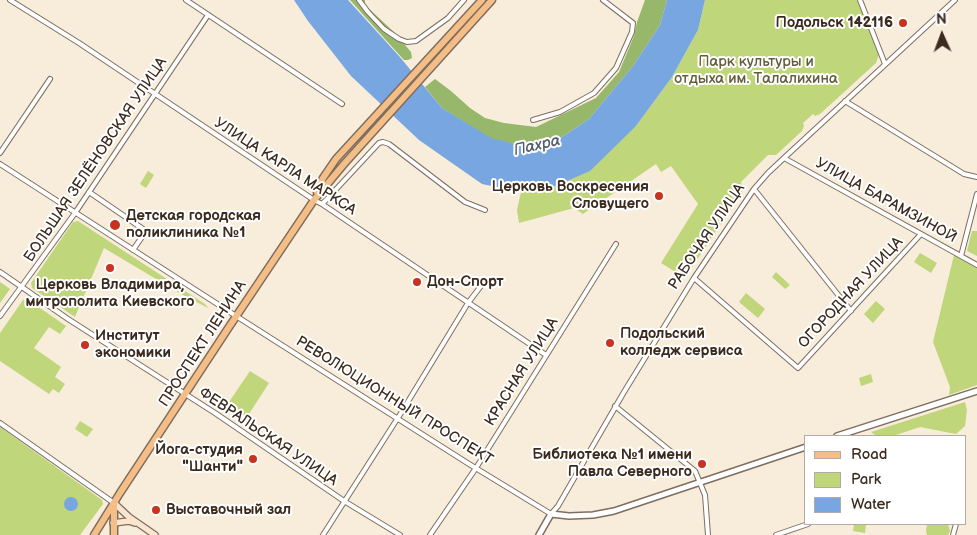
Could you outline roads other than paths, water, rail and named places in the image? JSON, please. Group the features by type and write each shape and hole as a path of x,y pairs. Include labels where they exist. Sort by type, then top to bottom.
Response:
{"main road":[{"name":"ПРОСПЕКТ ЛЕНИНА","path":"314,200 323,178 336,159 482,0"},
{"name":"ПРОСПЕКТ ЛЕНИНА","path":"96,532 236,316 314,200 344,164 492,0"},
{"path":"114,503 114,535"},
{"path":"114,503 137,524 154,535"},
{"path":"90,535 113,523 129,521 137,524"}],"street":[{"name":"УЛИЦА КАРЛА МАРКСА","path":"10,0 79,43 546,355"},
{"path":"186,0 342,104"},
{"path":"359,0 384,29 399,39 408,42 416,40 448,18 464,0"},
{"path":"533,120 560,112 594,93 616,68 632,32 633,23 603,0"},
{"path":"860,0 885,64"},
{"name":"РАБОЧАЯ УЛИЦА","path":"540,535 615,406 694,278 754,189 768,173 955,0"},
{"name":"БОЛЬШАЯ ЗЕЛЁНОВСКАЯ УЛИЦА","path":"0,316 74,213 208,15"},
{"path":"0,153 50,79"},
{"path":"845,101 964,174 977,177"},
{"path":"322,204 379,143 383,142 389,144 465,202 485,210"},
{"name":"УЛИЦА БАРАМЗИНОЙ","path":"784,158 977,264"},
{"name":"РЕВОЛЮЦИОННЫЙ ПРОСПЕКТ","path":"0,164 398,419 551,514 570,516 606,513 804,448"},
{"path":"754,189 851,311"},
{"path":"88,192 146,230 133,250"},
{"path":"961,256 977,194"},
{"name":"ОГОРОДНАЯ УЛИЦА","path":"694,278 798,368 921,234"},
{"name":"КРАСНАЯ УЛИЦА","path":"430,535 476,468 616,244"},
{"name":"ФЕВРАЛЬСКАЯ УЛИЦА","path":"0,272 68,319 214,413 344,502 400,535"},
{"path":"323,535 398,419 468,303 484,282"},
{"path":"840,435 977,391"},
{"path":"615,406 695,472 705,495 708,535"},
{"path":"0,423 114,503"},
{"path":"776,535 805,525"}],"water":[{"name":"Пахра","path":"294,0 348,0 399,56 442,108 491,138 520,145 559,139 589,119 633,66 660,25 667,0 705,0 698,30 672,77 636,126 590,171 546,190 521,192 482,184 419,140 351,76"},
{"path":"68,497 74,497 78,504 74,511 68,511 64,507 64,501"}],"place":[{"name":"Подольск 142116","path":"903,23"},
{"name":"Церковь Воскресения Словущего","path":"659,196"},
{"name":"Детская городская поликлиника №1","path":"115,225"},
{"name":"Церковь Владимира, митрополита Киевского","path":"110,268"},
{"name":"Дон-Спорт","path":"417,282"},
{"name":"Подольский колледж сервиса","path":"610,343"},
{"name":"Институт экономики","path":"85,345"},
{"name":"Йога-студия \"Шанти\"","path":"253,459"},
{"name":"Библиотека №1 имени Павла Северного","path":"702,464"},
{"name":"Выставочный зал","path":"156,510"}],"park label":[{"name":"Парк культуры и отдыха им. Талалихина","path":"756,70"}]}
